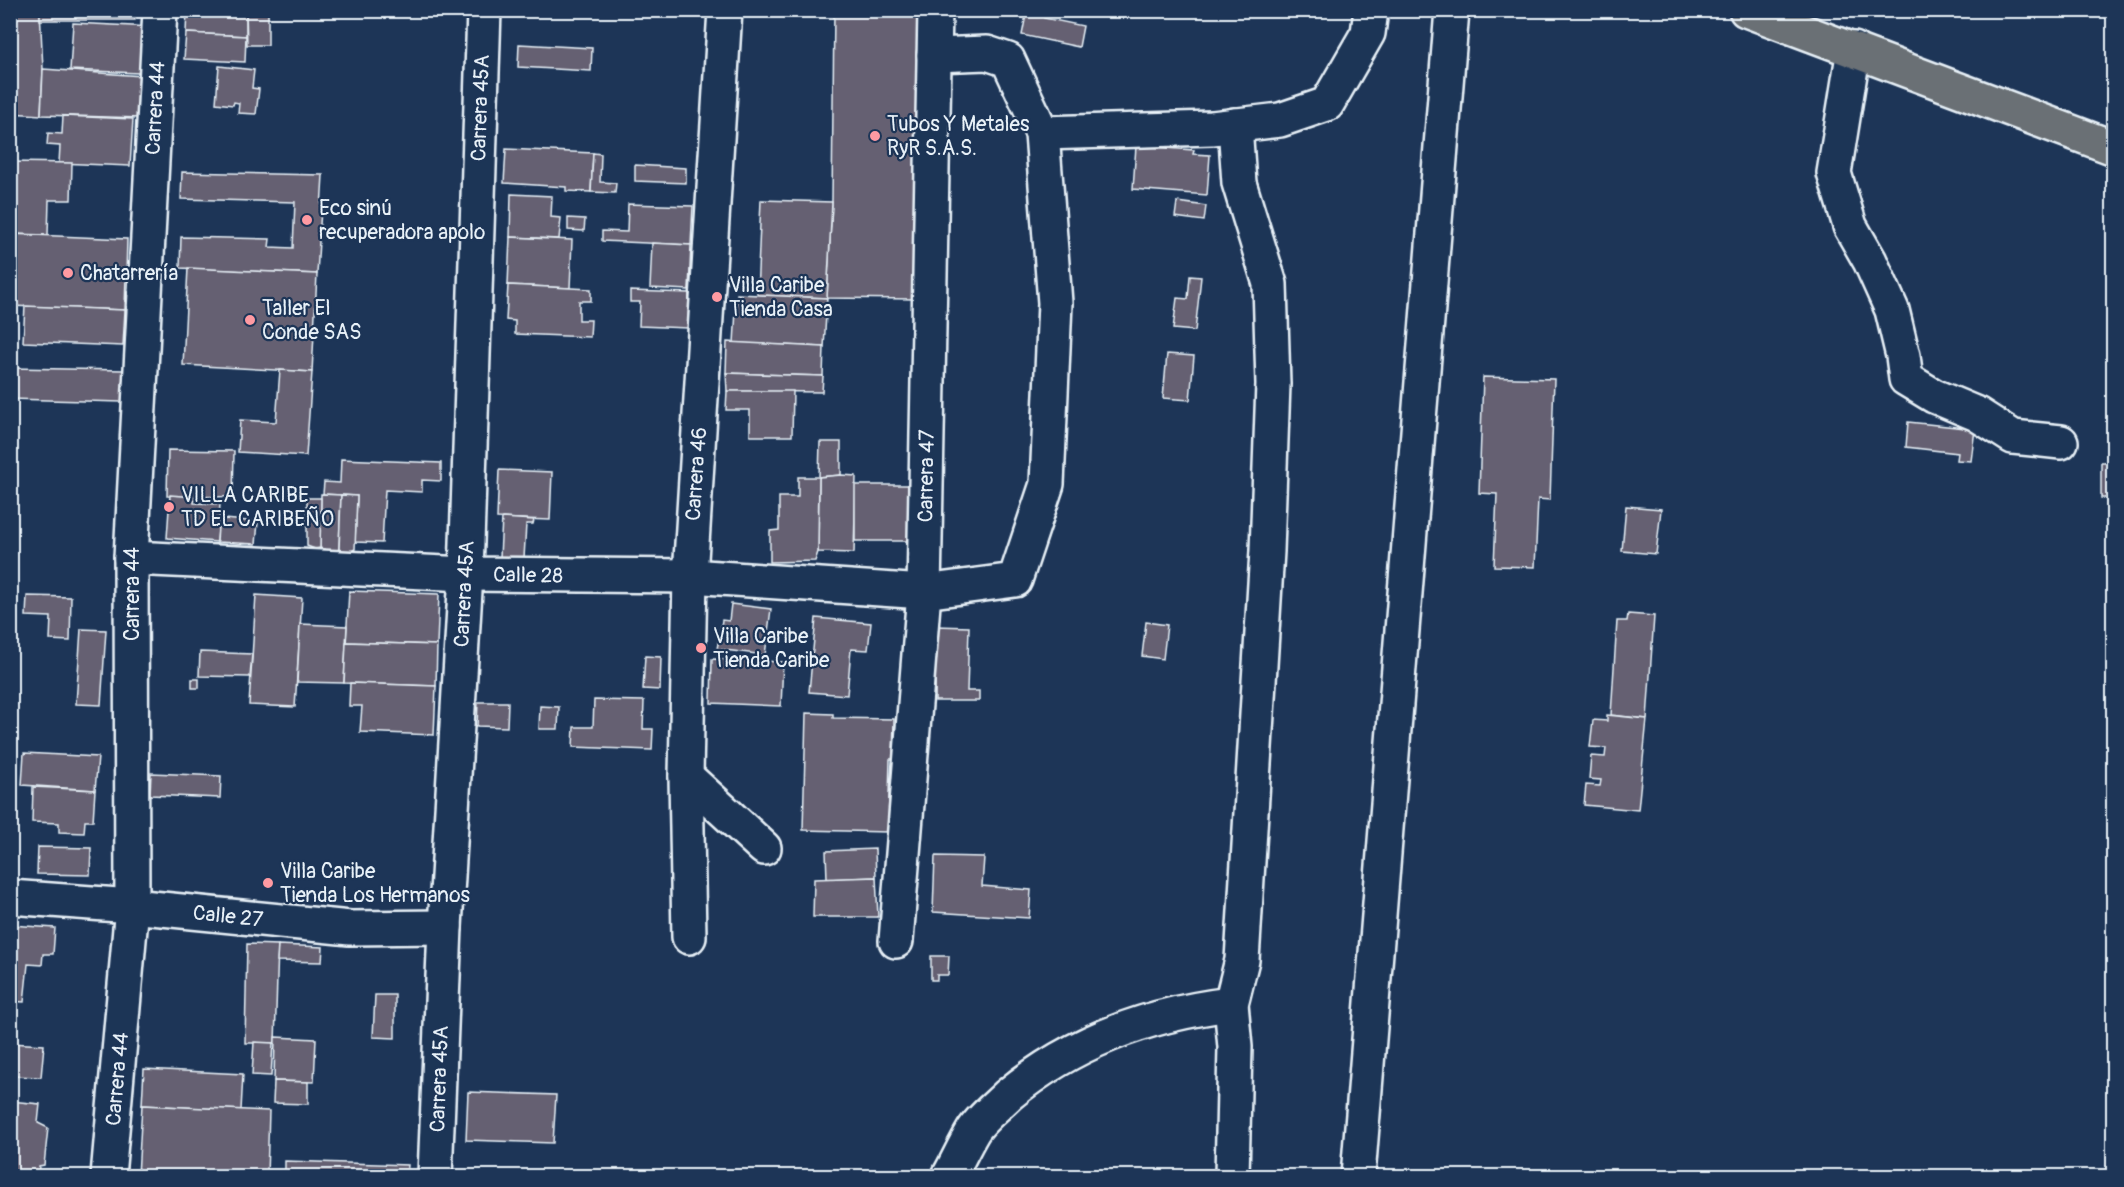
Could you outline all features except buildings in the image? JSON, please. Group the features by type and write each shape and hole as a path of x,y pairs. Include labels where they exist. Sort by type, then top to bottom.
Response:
{"highway":[{"path":"1746,10 2114,148"}],"street":[{"name":"Carrera 44","path":"108,1176 132,906 132,558 160,10"},
{"name":"Carrera 45A","path":"435,1176 445,927 466,574 483,10"},
{"name":"Carrera 46","path":"689,937 686,776 690,576 725,10"},
{"name":"Carrera 47","path":"896,940 924,592 935,10"},
{"path":"934,55 987,53 1008,60 1042,133 1280,120 1328,104 1368,33 1371,10"},
{"path":"1358,1176 1452,10"},
{"path":"1854,49 1834,173 1850,226 1870,261 1892,310 1904,356 1906,379 1934,396 1977,414 2013,437 2061,442"},
{"path":"1232,1176 1235,1047 1231,1004 1242,949 1267,551 1274,384 1270,284 1239,183 1235,124"},
{"name":"Calle 28","path":"132,558 466,574 690,576 924,592 1015,579 1047,484 1055,303 1042,133"},
{"path":"686,776 764,848"},
{"name":"Calle 27","path":"10,897 132,906 350,928 445,927"},
{"path":"949,1176 974,1130 1001,1102 1040,1069 1127,1026 1201,1008 1231,1004"}],"place":[{"name":"Tubos Y Metales RyR S.A.S.","path":"875,136"},
{"name":"Eco sinú recuperadora apolo","path":"307,220"},
{"name":"Chatarrería","path":"68,273"},
{"name":"Villa Caribe Tienda Casa","path":"717,297"},
{"name":"Taller El Conde SAS","path":"250,320"},
{"name":"VILLA CARIBE TD EL CARIBEÑO","path":"169,507"},
{"name":"Villa Caribe Tienda Caribe","path":"701,648"},
{"name":"Villa Caribe Tienda Los Hermanos","path":"268,883"}]}
